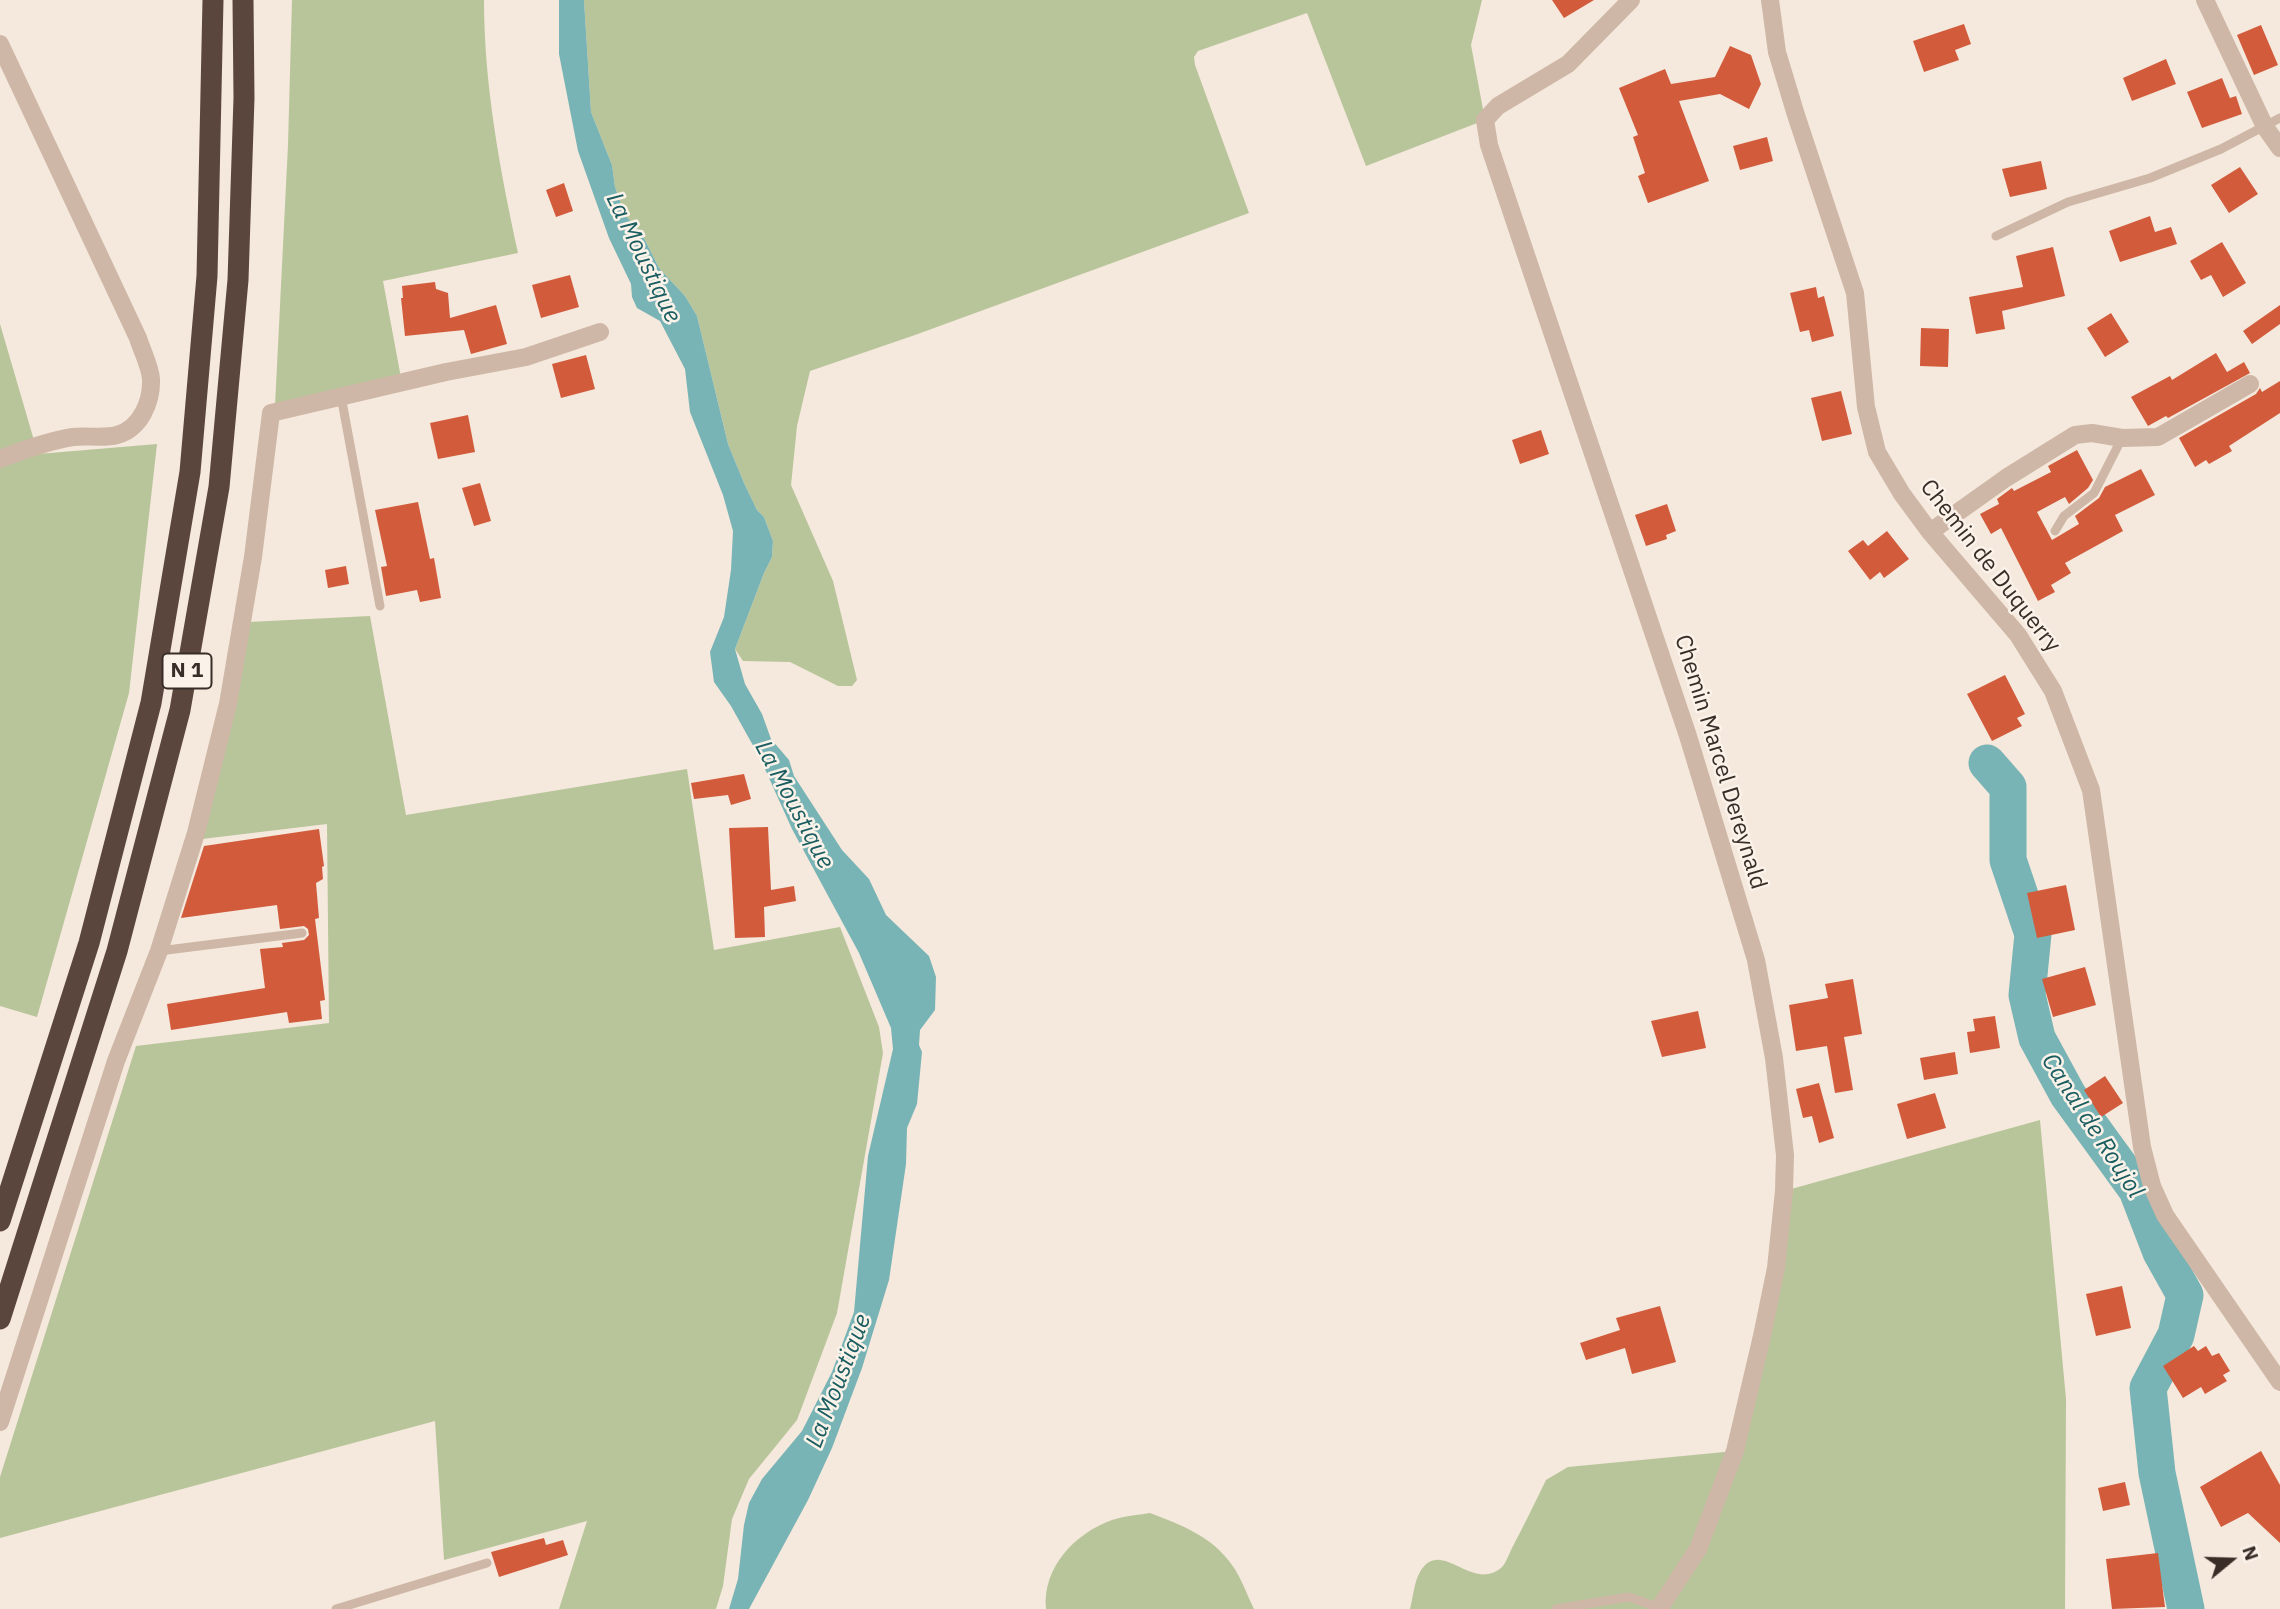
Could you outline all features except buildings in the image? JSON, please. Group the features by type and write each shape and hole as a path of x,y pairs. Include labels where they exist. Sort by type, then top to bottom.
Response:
{"highway":[{"name":"N 1","path":"0,1221 89,943 151,703 190,472 205,302 213,0"},
{"name":"N 1","path":"0,1319 117,951 180,710 219,487 238,279 244,98 243,0"}],"street":[{"name":"Chemin Marcel Dereynald","path":"1631,0 1567,64 1498,106 1485,120 1489,145 1688,736 1756,960 1774,1058 1785,1155 1784,1191 1776,1268 1762,1336 1735,1451 1698,1549 1660,1608"},
{"name":"Chemin de Duquerry","path":"1770,0 1777,52 1855,293 1866,407 1877,452 1902,494 1930,532 2018,635 2053,691 2091,790 2142,1147 2152,1185 2165,1214 2280,1382"},
{"path":"2205,0 2273,123 2280,148"},
{"path":"0,44 138,338 151,379 148,403 140,419 127,432 114,436 74,437 25,449 0,459"},
{"path":"0,1422 116,1061 159,951 195,833 228,704 253,557 271,413 526,356 600,332"},
{"path":"1930,532 2006,478 2074,435 2092,433 2122,438 2158,438 2250,384"}],"lane":[{"path":"1996,236 2067,202 2150,178 2221,149 2273,123"},
{"path":"341,396 380,606"},
{"path":"2055,531 2064,516 2094,493 2122,438"},
{"path":"159,951 302,933"},
{"path":"335,1609 486,1563"},
{"path":"1556,1609 1629,1597 1660,1608"}],"green space":[{"path":"292,0 484,0 494,127 518,253 383,281 401,378 275,406 288,145"},
{"path":"584,0 1482,0 1471,45 1485,120 1366,166 1307,13 1198,51 1194,57 1195,65 1249,213 810,371 797,426 791,485 833,581 857,680 852,686 838,686 790,662 743,661 735,649 772,557 773,541 728,444 697,316 685,296 659,268 642,234 625,215 615,187 612,165 591,112"},
{"path":"0,324 38,454 157,444 129,693 37,1017 0,1006"},
{"path":"370,616 406,815 687,769 714,950 840,927 879,1027 883,1053 837,1313 797,1420 749,1479 732,1519 723,1586 716,1609 559,1609 587,1521 444,1560 435,1421 0,1538 0,1477 136,1046 329,1023 327,824 202,839 249,622"},
{"path":"2040,1120 2066,1399 2065,1609 1410,1609 1418,1576 1428,1563 1437,1560 1447,1562 1479,1574 1491,1573 1502,1567 1546,1480 1568,1467 1735,1451 1784,1191"},
{"path":"1150,1513 1184,1527 1215,1546 1235,1570 1254,1609 1046,1609 1049,1580 1055,1566 1074,1543 1098,1526 1112,1520"}],"water":[{"name":"La Moustique","path":"559,0 584,0 591,112 612,165 615,187 625,215 642,234 659,268 685,296 697,316 728,444 773,541 772,557 735,649 745,684 762,714 771,739 789,760 794,776 842,850 869,879 886,915 929,956 936,977 935,1010 920,1030 919,1045 922,1052 917,1104 907,1128 906,1164 889,1280 862,1368 832,1448 808,1500 749,1609 729,1609 738,1579 749,1503 762,1479 802,1431 832,1372 854,1312 868,1156 893,1049 891,1028 859,953 792,829 760,758 731,706 714,682 710,652 724,617 733,531 723,495 690,412 685,369 660,321 637,308 632,297 631,284 609,238 578,151 559,54"}],"waterway":[{"name":"Canal de Roujol","path":"1987,763 2008,787 2008,860 2033,934 2027,995 2037,1038 2068,1095 2137,1190 2161,1252 2185,1295 2176,1335 2148,1388 2157,1473 2186,1609"}]}
